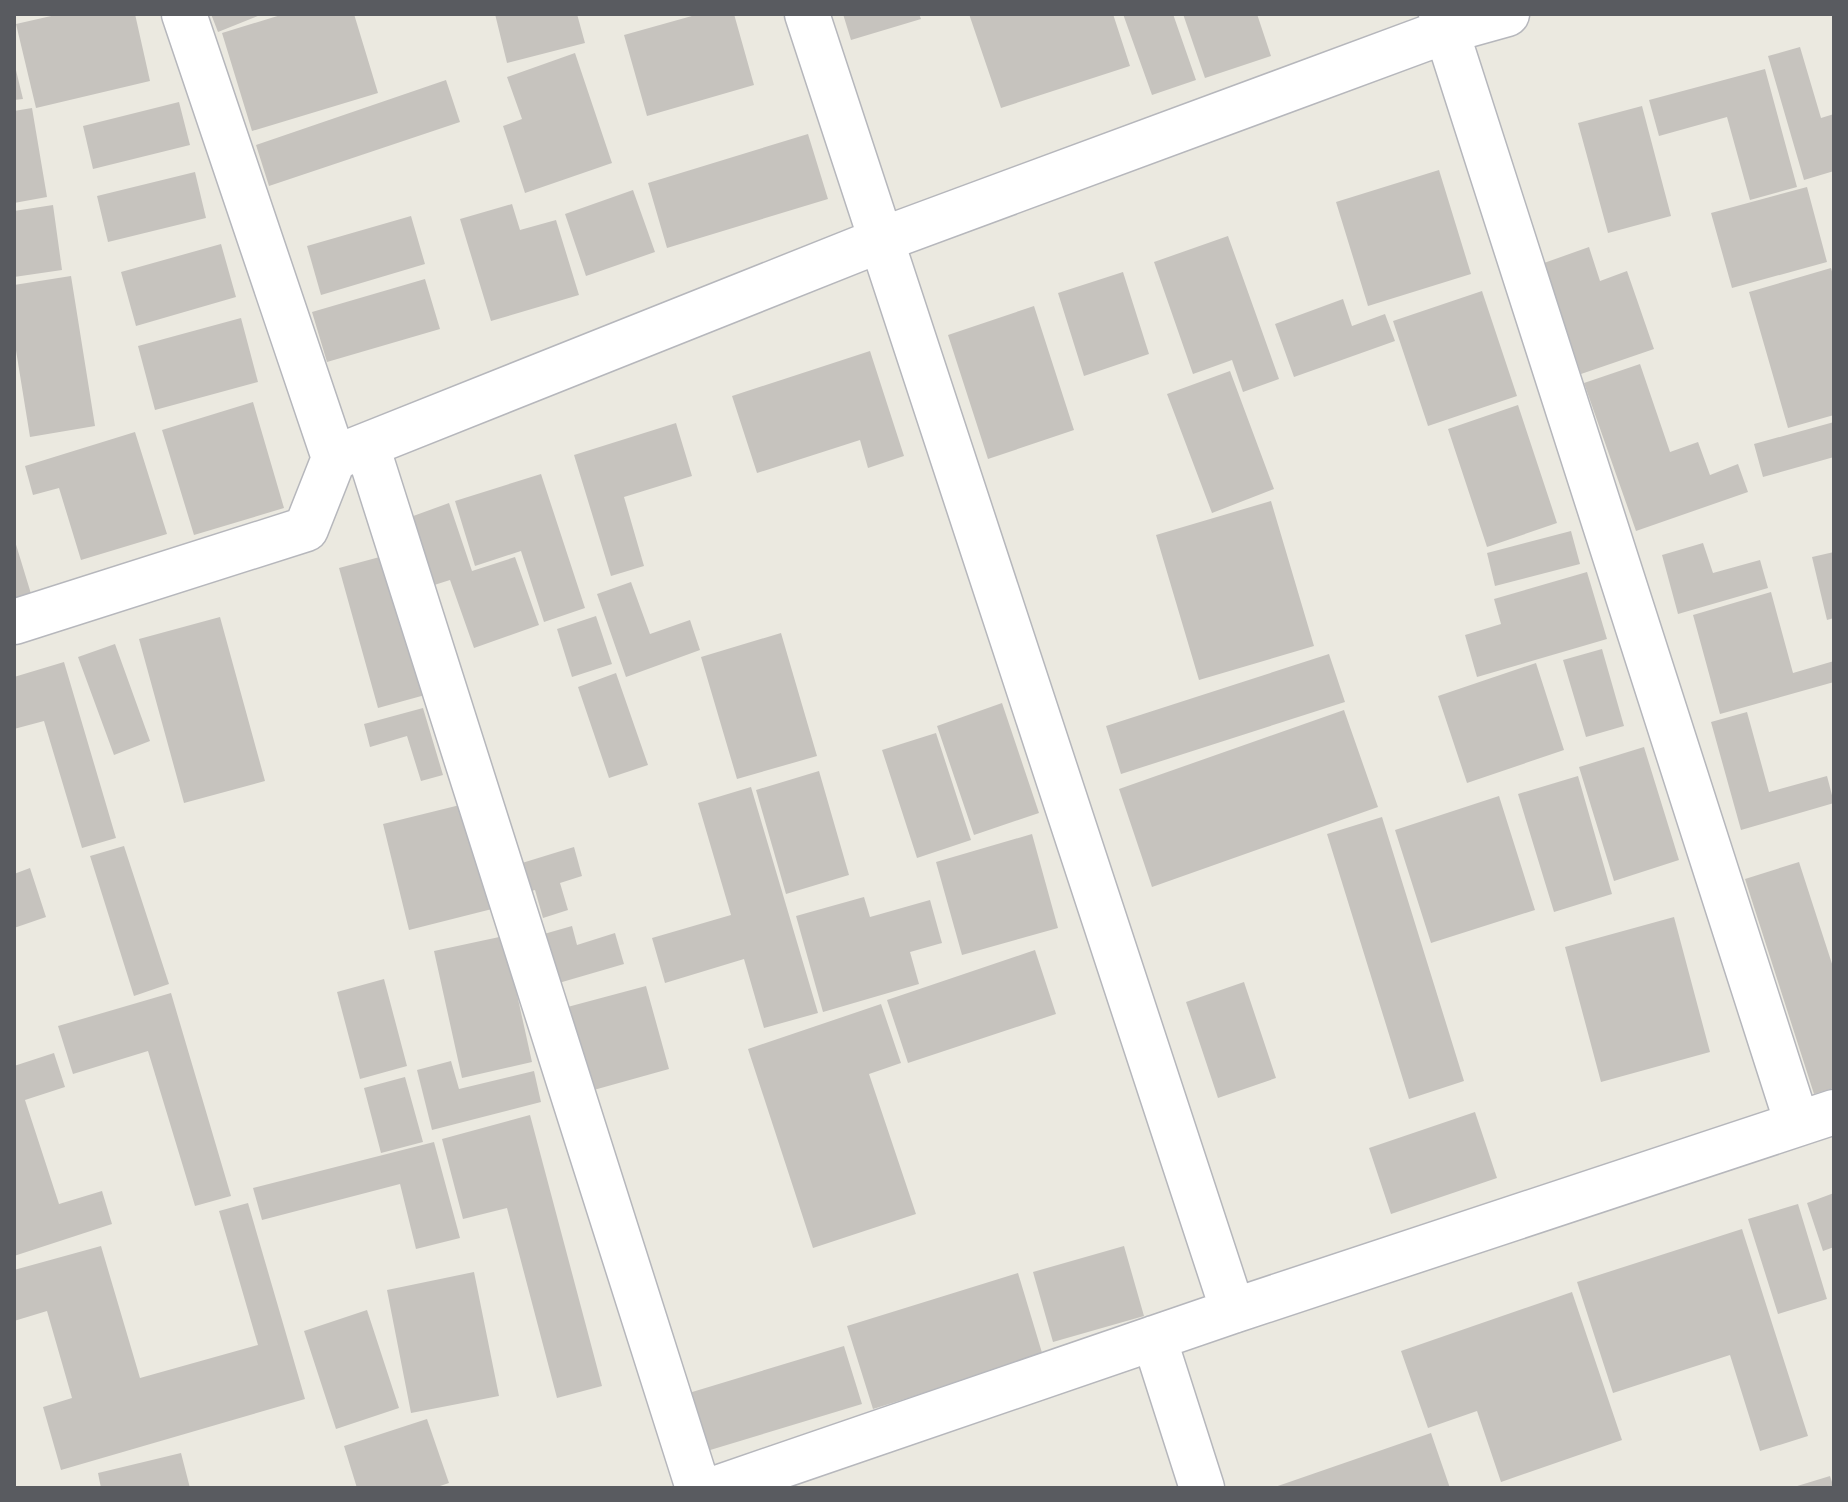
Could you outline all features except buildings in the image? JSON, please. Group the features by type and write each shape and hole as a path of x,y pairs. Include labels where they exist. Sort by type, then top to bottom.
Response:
{"street":[{"path":"184,14 351,452 698,1488"},
{"path":"807,14 1233,1311"},
{"path":"14,622 306,529 351,452 881,240 1444,23 1507,14"},
{"path":"717,1488 1233,1311 1816,1118 1444,23"},
{"path":"1154,1338 1202,1488"}]}
